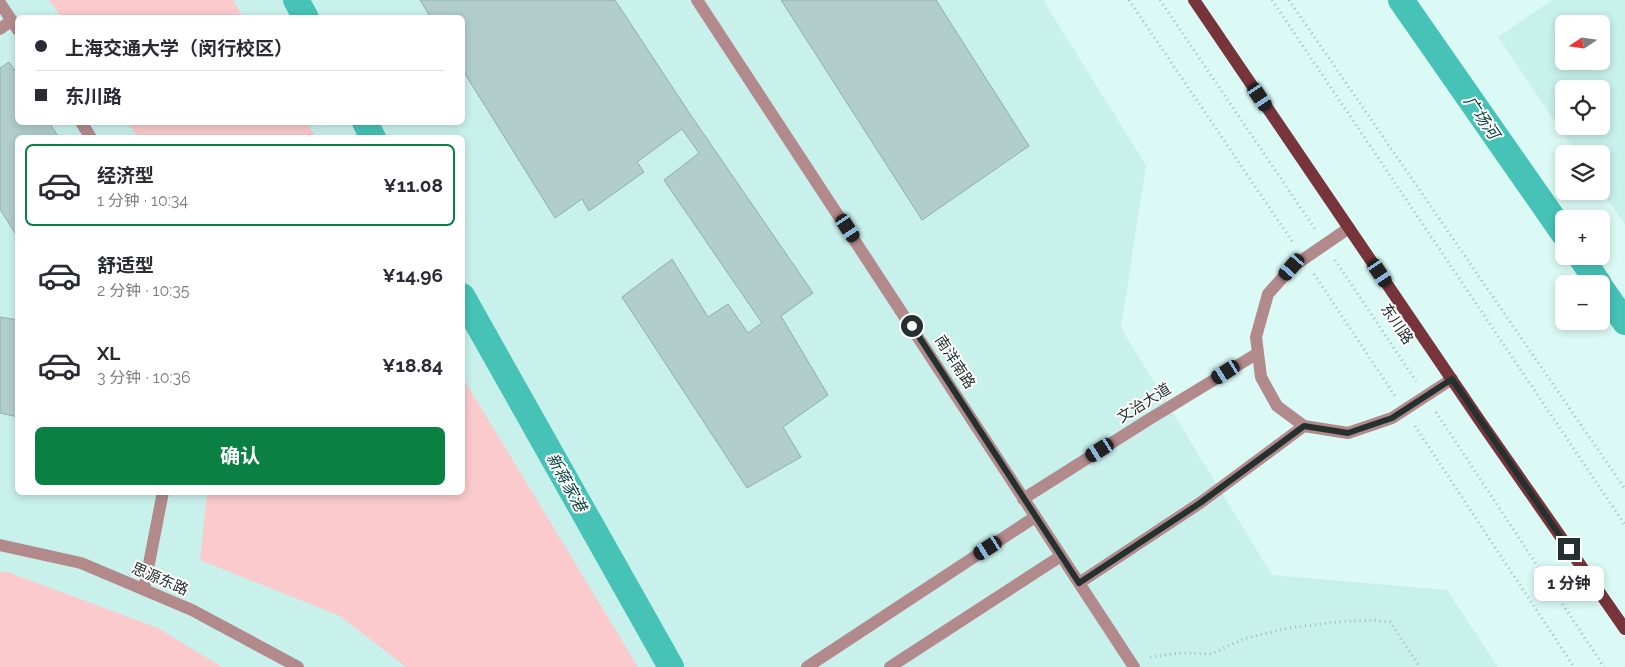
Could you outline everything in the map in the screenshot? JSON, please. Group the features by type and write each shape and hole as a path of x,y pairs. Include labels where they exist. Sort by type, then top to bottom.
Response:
{"main road":[{"name":"东川路","path":"1194,0 1625,629"}],"street":[{"name":"南洋南路","path":"697,0 1132,663"},
{"path":"0,3 14,25 0,29"},
{"path":"1349,228 1292,267 1268,294 1256,337 1261,377 1277,406 1304,426 1348,433 1392,418 1452,379"},
{"name":"文治大道","path":"1023,499 1258,353"},
{"path":"1079,583 1200,503 1304,426"},
{"path":"144,589 162,495"},
{"path":"807,667 1035,517"},
{"name":"思源东路","path":"0,545 82,563 192,610 298,667"},
{"path":"890,667 1061,556"}],"path":[{"path":"1129,0 1405,410 1574,667"},
{"name":"东川路","path":"1160,0 1426,396 1604,667"},
{"path":"1272,0 1625,525"},
{"path":"1289,0 1625,489"},
{"path":"1132,663 1180,653 1211,654 1246,638 1289,628 1372,620 1390,622 1420,667"}],"shaded area":[{"path":"0,0 1043,0 1146,165 1121,328 1272,575 1447,590 1498,667 0,667"},
{"path":"49,0 233,0 242,15 60,15"},
{"path":"1552,0 1625,0 1625,225 1608,200 1610,200 1610,145 1571,145 1564,135 1610,135 1610,80 1555,80 1555,121 1498,37"},
{"path":"129,125 308,125 315,135 137,135"},
{"path":"465,381 638,667 406,667 340,616 200,560 207,495 465,495"},
{"path":"0,572 8,572 158,628 222,667 0,667"}],"building":[{"path":"420,0 615,0 692,117 813,293 781,316 828,395 783,427 801,457 747,488 622,297 672,259 708,317 728,304 748,333 762,323 664,180 699,153 682,129 637,162 644,172 589,211 582,199 555,218 465,74 465,15 429,15"},
{"path":"781,0 936,0 1029,146 922,220"},
{"path":"9,62 15,71 15,125 51,125 57,135 15,135 15,233 0,209 0,68"},
{"path":"0,317 15,320 15,416 0,413"}],"waterway":[{"name":"新蒋家港","path":"296,0 304,15"},
{"name":"广场河","path":"1401,0 1555,221"},
{"name":"新蒋家港","path":"366,125 372,135"},
{"name":"广场河","path":"1586,265 1593,275"},
{"name":"新蒋家港","path":"465,301 671,667"},
{"name":"广场河","path":"1610,301 1625,322"}],"route":[{"path":"912,326 1079,583 1200,503 1304,426 1348,433 1392,418 1452,379 1569,549"}]}
